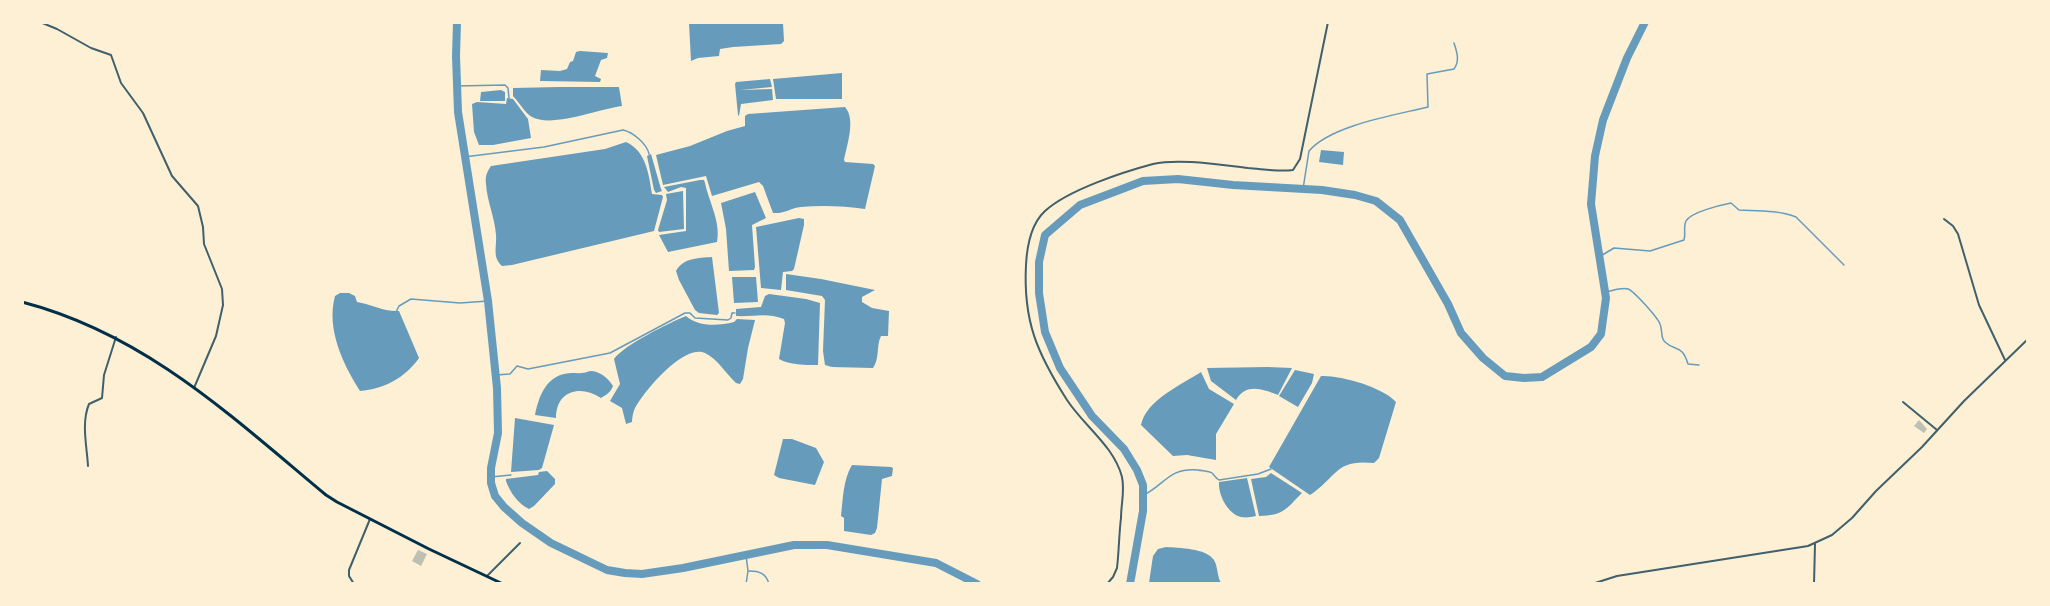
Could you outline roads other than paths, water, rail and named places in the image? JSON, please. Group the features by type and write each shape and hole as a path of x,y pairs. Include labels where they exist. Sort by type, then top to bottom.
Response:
{"main road":[{"path":"22,302 81,321 116,337 159,362 274,449 326,495 502,584"}],"street":[{"path":"39,22 91,48 111,55 121,83 143,113 168,169 200,211 204,244 222,289 224,300 216,336 194,388"},
{"path":"1107,584 1113,578 1117,568 1123,498 1122,477 1107,447 1069,402 1038,348 1029,323 1026,296 1026,260 1031,233 1044,212 1062,199 1103,179 1153,164 1182,162 1276,171 1293,170 1300,159 1328,22"},
{"path":"1944,219 1953,226 1961,242 1979,305 2005,360"},
{"path":"88,466 85,431 87,409 89,404 102,398 104,375 116,337"},
{"path":"1592,584 1617,576 1815,544 1832,535 1852,518 1876,491 2028,339"},
{"path":"1903,402 1937,430"},
{"path":"354,584 349,576 349,570 370,519"},
{"path":"487,576 520,543"},
{"path":"1814,584 1815,544"},
{"path":"489,584 492,579"}],"water":[{"path":"689,23 783,23 784,41 781,44 720,49 719,56 691,61"},
{"path":"576,52 608,53 607,58 601,60 595,76 601,79 600,82 540,81 541,70 567,69"},
{"path":"842,73 842,99 776,99 773,79"},
{"path":"770,79 772,87 740,90 772,89 773,100 741,104 739,116 736,82"},
{"path":"619,87 622,106 563,119 541,120 529,115 513,96 513,88"},
{"path":"501,90 505,92 505,101 480,101 481,92"},
{"path":"507,98 513,99 528,119 531,138 493,145 479,145 474,132 472,104 477,102 506,104"},
{"path":"845,107 850,118 850,125 845,162 875,166 865,209 809,206 773,213 763,186 759,182 712,196 706,176 663,185 656,155 690,146 745,126 745,116 748,114"},
{"path":"626,142 633,146 642,157 648,171 652,194 663,197 654,231 512,265 502,266 499,263 486,181 487,172 491,166 605,149"},
{"path":"1321,150 1344,152 1343,165 1319,162"},
{"path":"651,154 662,191 656,193 647,156"},
{"path":"704,180 714,212 717,242 668,252 659,235 686,231 686,188 681,187 668,192 664,187"},
{"path":"683,191 684,229 659,232 667,200 666,194"},
{"path":"755,192 766,218 752,225 755,267 754,270 729,271 726,229 721,203"},
{"path":"799,218 804,219 804,225 794,269 783,272 781,290 761,288 756,227"},
{"path":"712,257 719,313 717,315 699,313 695,310 676,271 687,261"},
{"path":"786,274 875,290 862,297 862,302 872,308 889,311 888,336 881,336 873,368 825,365 823,351 825,300 822,296 786,290"},
{"path":"732,277 756,277 758,302 734,303"},
{"path":"340,293 355,296 357,302 399,311 419,358 401,377 386,385 360,391 342,358 334,333 333,308 335,296"},
{"path":"769,294 820,303 818,365 793,364 779,359 784,319 766,315 736,316 736,309 761,307 765,296"},
{"path":"686,316 691,320 708,325 734,322 737,319 755,320 743,379 740,384 736,383 718,363 705,353 696,352 686,355 656,380 635,408 632,422 626,424 622,408 610,401 620,384 614,359 637,341"},
{"path":"1207,368 1292,368 1278,395 1260,389 1249,389 1236,400 1211,381"},
{"path":"1295,370 1314,374 1312,383 1298,407 1279,396"},
{"path":"590,371 606,378 613,386 611,390 601,398 585,391 571,393 560,402 556,418 535,415 542,393 550,381 563,374"},
{"path":"1201,372 1209,389 1234,404 1216,434 1216,460 1187,455 1173,456 1141,425 1144,416 1157,401"},
{"path":"1321,376 1361,383 1381,391 1396,402 1379,458 1374,463 1361,462 1344,466 1310,495 1269,467"},
{"path":"515,418 554,425 542,468 539,470 511,472"},
{"path":"783,439 792,439 816,448 824,462 815,485 774,475"},
{"path":"852,465 893,468 892,476 882,479 877,528 871,535 844,531 844,518 841,516 843,496"},
{"path":"547,471 555,479 555,484 529,509 515,497 506,481 506,479 538,475 539,472"},
{"path":"1271,473 1302,493 1284,511 1259,516 1251,479 1266,477"},
{"path":"1247,478 1256,516 1243,517 1232,512 1225,503 1220,493 1219,482"},
{"path":"1166,547 1192,549 1210,556 1214,560 1221,583 1149,583 1153,556 1158,549"}],"waterway":[{"path":"457,22 458,112 488,301 497,388 498,433 491,468 491,483 495,496 504,507 551,543 607,570 625,573 642,574 683,568 794,545 827,545 936,563 977,584"},
{"path":"1130,584 1143,511 1143,485 1124,449 1092,416 1060,368 1045,332 1039,293 1039,262 1045,235 1080,205 1143,181 1178,179 1322,190 1355,195 1376,201 1400,220 1448,304 1461,333 1483,358 1505,376 1542,377 1591,347 1601,334 1606,298 1591,204 1595,156 1603,120 1627,58 1645,22"},
{"path":"1303,189 1309,151 1319,142 1332,134 1365,122 1428,107 1427,74 1454,69 1457,60 1454,43"},
{"path":"457,86 505,85 508,88 509,98"},
{"path":"464,157 544,147 623,130 639,139 646,146 649,154"},
{"path":"1599,257 1614,248 1650,251 1684,240 1685,223 1689,218 1707,209 1731,203 1739,210 1775,212 1796,217 1844,265"},
{"path":"1605,292 1623,288 1631,291 1658,321 1665,342 1681,351 1688,364 1699,365"},
{"path":"396,312 399,306 411,299 460,303 488,301"},
{"path":"496,375 510,374 517,366 528,369 610,353 685,313 690,313 695,318 728,320 732,313 735,313"},
{"path":"1144,495 1180,471 1209,472 1219,480 1258,474 1271,469"},
{"path":"491,477 511,475"},
{"path":"746,555 748,571 746,584"},
{"path":"749,571 762,573 769,584"}]}
